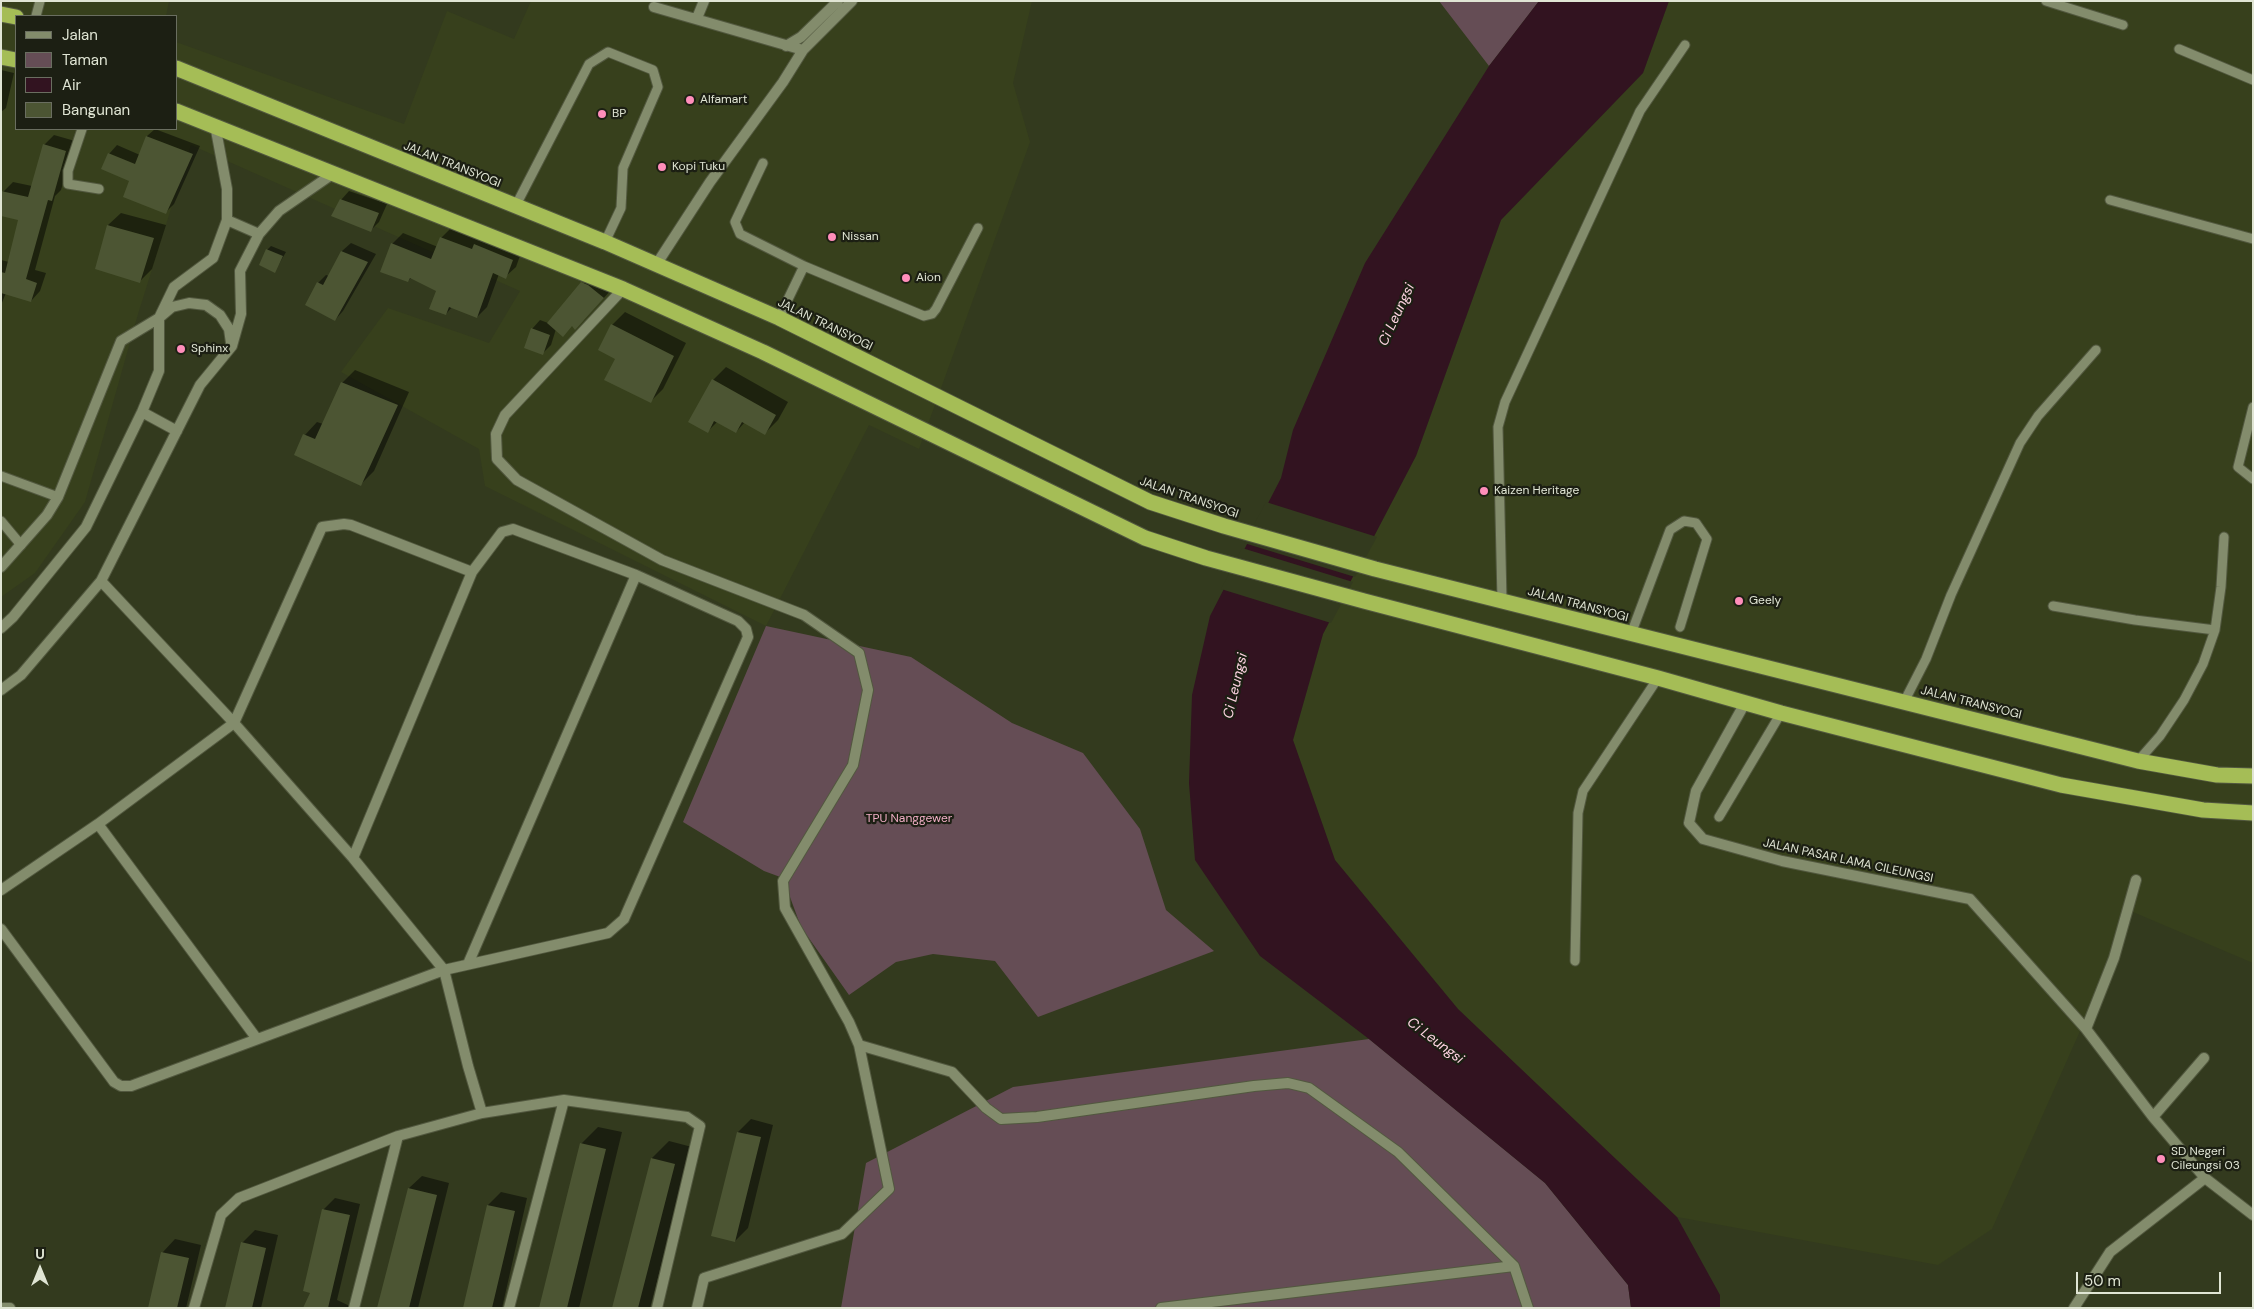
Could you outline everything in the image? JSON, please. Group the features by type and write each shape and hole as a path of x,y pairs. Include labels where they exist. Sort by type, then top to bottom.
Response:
{"highway":[{"path":"1,14 15,17"},
{"path":"1,56 15,60"},
{"name":"JALAN TRANSYOGI","path":"178,69 604,242 779,318 1150,502 1224,526 1375,568 2138,761 2217,774 2253,776"},
{"path":"178,112 623,289 763,352 1104,520 1145,538 1206,558 1364,601 1658,678 1782,713 2061,784 2203,810 2253,813"}],"street":[{"path":"697,18 704,1"},
{"path":"786,46 801,38 838,1"},
{"path":"656,265 710,182 783,82 803,50 852,1"},
{"path":"654,7 803,50"},
{"path":"1,628 13,617 86,527 142,412 159,371 159,318 174,287 213,258 228,220 227,189 215,125"},
{"path":"1,690 21,675 101,581 200,385 232,346 241,314 240,271 259,234 279,211 334,173"},
{"path":"228,220 259,234"},
{"path":"623,289 505,415 496,434 497,459 517,480 580,517 662,560 804,615 859,653 868,690 853,765 783,881 784,908 849,1022 859,1045 888,1189 842,1234 704,1278 697,1308"},
{"path":"1,567 48,515 58,497 121,341 159,318 172,307 188,303 206,305 220,315 229,329 232,346"},
{"path":"142,412 177,431"},
{"path":"1,890 98,824 234,723 322,527 344,524 352,525 472,572"},
{"path":"1,929 114,1082 121,1086 131,1086 444,970 608,933 624,919 748,637 743,624 636,575 513,529 498,534 472,572 353,858"},
{"path":"468,964 636,575"},
{"path":"101,581 234,723 353,858 444,970 482,1114"},
{"name":"JALAN PASAR LAMA CILEUNGSI","path":"1745,703 1696,791 1689,823 1703,839 1782,861 1970,899 2086,1029 2153,1117 2205,1178 2253,1215"},
{"path":"98,824 258,1039"},
{"path":"2086,1029 2114,958 2136,880"},
{"path":"859,1045 952,1072 986,1108 1001,1119 1037,1117 1263,1085 1288,1083 1309,1088 1398,1152 1514,1266 1528,1308"},
{"path":"2153,1117 2204,1058"},
{"path":"509,1308 564,1100"},
{"path":"194,1308 221,1215 239,1198 398,1136 482,1114 564,1100 687,1117 700,1126 657,1308"},
{"path":"354,1308 398,1136"},
{"path":"2074,1308 2110,1252 2205,1178"},
{"path":"1161,1308 1514,1266"},
{"path":"4,1308 10,1308"}],"lane":[{"path":"36,15 40,1"},
{"path":"2046,1 2123,25"},
{"path":"1502,600 1498,427 1505,402 1640,111 1685,45"},
{"path":"2179,49 2253,80"},
{"path":"515,207 589,64 608,52 654,70 658,87 623,168 621,208 604,242"},
{"path":"82,130 68,171 68,184 99,189"},
{"path":"763,163 735,222 740,234 804,266 924,316 928,316 936,309 978,228"},
{"path":"2110,200 2253,239"},
{"path":"779,318 804,266"},
{"path":"1904,702 1926,659 1952,595 2020,443 2038,416 2096,350"},
{"path":"2253,407 2238,468 2253,479"},
{"path":"1,476 58,497"},
{"path":"1,521 21,545"},
{"path":"1631,634 1670,530 1684,521 1696,524 1707,539 1680,628"},
{"path":"2138,761 2160,736 2184,700 2203,664 2215,630 2221,587 2224,537"},
{"path":"2053,606 2135,620 2215,630"},
{"path":"1575,961 1578,813 1583,791 1658,678"},
{"path":"1719,817 1782,713"}],"shaded area":[{"path":"1,1 169,1 166,15 15,15 15,130 178,130 178,43 404,124 447,11 514,39 531,1 1032,1 1013,83 1030,142 919,449 869,425 766,626 485,486 479,449 341,372 388,308 489,343 520,291 191,145 138,314 85,502 35,573 1,597"},
{"path":"1669,1 2253,1 2253,963 2133,912 1992,1229 1938,1265 1672,1216 1458,1009 1335,860 1293,740 1323,634 1416,456 1501,220 1643,73"}],"green space":[{"path":"1439,1 1539,1 1489,66"},
{"name":"TPU Nanggewer","path":"766,626 911,657 1012,723 1083,753 1140,829 1166,910 1214,951 1038,1017 995,961 933,954 896,962 849,995 801,927 783,878 764,871 683,822"},
{"path":"1369,1039 1545,1183 1628,1285 1631,1308 841,1308 866,1163 1013,1087"}],"water":[{"name":"Ci Leungsi","path":"1539,1 1669,1 1643,73 1501,220 1416,456 1323,634 1293,740 1335,860 1458,1009 1677,1217 1720,1295 1720,1308 1631,1308 1628,1285 1545,1183 1369,1039 1260,956 1195,860 1189,783 1192,695 1210,616 1281,478 1293,430 1365,263 1489,66"}],"pier":[{"path":"1266,502 1377,537 1355,577 1244,543"},
{"path":"1242,548 1353,582 1331,623 1221,589"}],"building":[{"path":"146,136 193,154 166,214 123,197 129,181 101,169 108,153 135,164"},
{"path":"43,144 66,151 52,201 48,200 26,279 37,283 31,302 1,293 1,272 5,273 18,220 1,216 1,191 28,197"},
{"path":"340,199 379,213 371,232 331,216"},
{"path":"107,225 154,238 140,283 95,269"},
{"path":"440,237 472,249 474,244 513,260 506,279 493,273 477,318 449,307 446,315 429,309 436,291 410,278 408,282 380,272 391,243 431,259"},
{"path":"266,249 283,256 275,273 259,265"},
{"path":"341,251 368,262 335,321 305,305 317,282 323,285"},
{"path":"581,282 588,285 604,298 575,330 572,326 563,337 547,323"},
{"path":"611,324 674,356 651,403 604,380 615,359 598,350"},
{"path":"531,328 550,335 543,355 524,348"},
{"path":"712,379 776,415 765,435 742,422 736,433 714,421 708,433 688,422"},
{"path":"341,382 398,405 361,486 294,455 303,434 315,439"},
{"path":"737,1132 761,1137 735,1242 711,1236"},
{"path":"580,1143 606,1149 567,1308 539,1308"},
{"path":"651,1158 675,1164 638,1308 612,1308"},
{"path":"408,1188 437,1195 409,1308 377,1308"},
{"path":"487,1205 515,1211 492,1308 463,1308"},
{"path":"322,1209 350,1215 328,1308 303,1308 310,1293 303,1291"},
{"path":"241,1242 266,1248 252,1308 225,1308"},
{"path":"161,1252 189,1258 177,1308 148,1308"}],"place":[{"name":"Alfamart","path":"690,100"},
{"name":"BP","path":"602,114"},
{"name":"Kopi Tuku","path":"662,167"},
{"name":"Nissan","path":"832,237"},
{"name":"Aion","path":"906,278"},
{"name":"Sphinx","path":"181,349"},
{"name":"Kaizen Heritage","path":"1484,491"},
{"name":"Geely","path":"1739,601"},
{"name":"SD Negeri Cileungsi 03","path":"2161,1159"}]}
